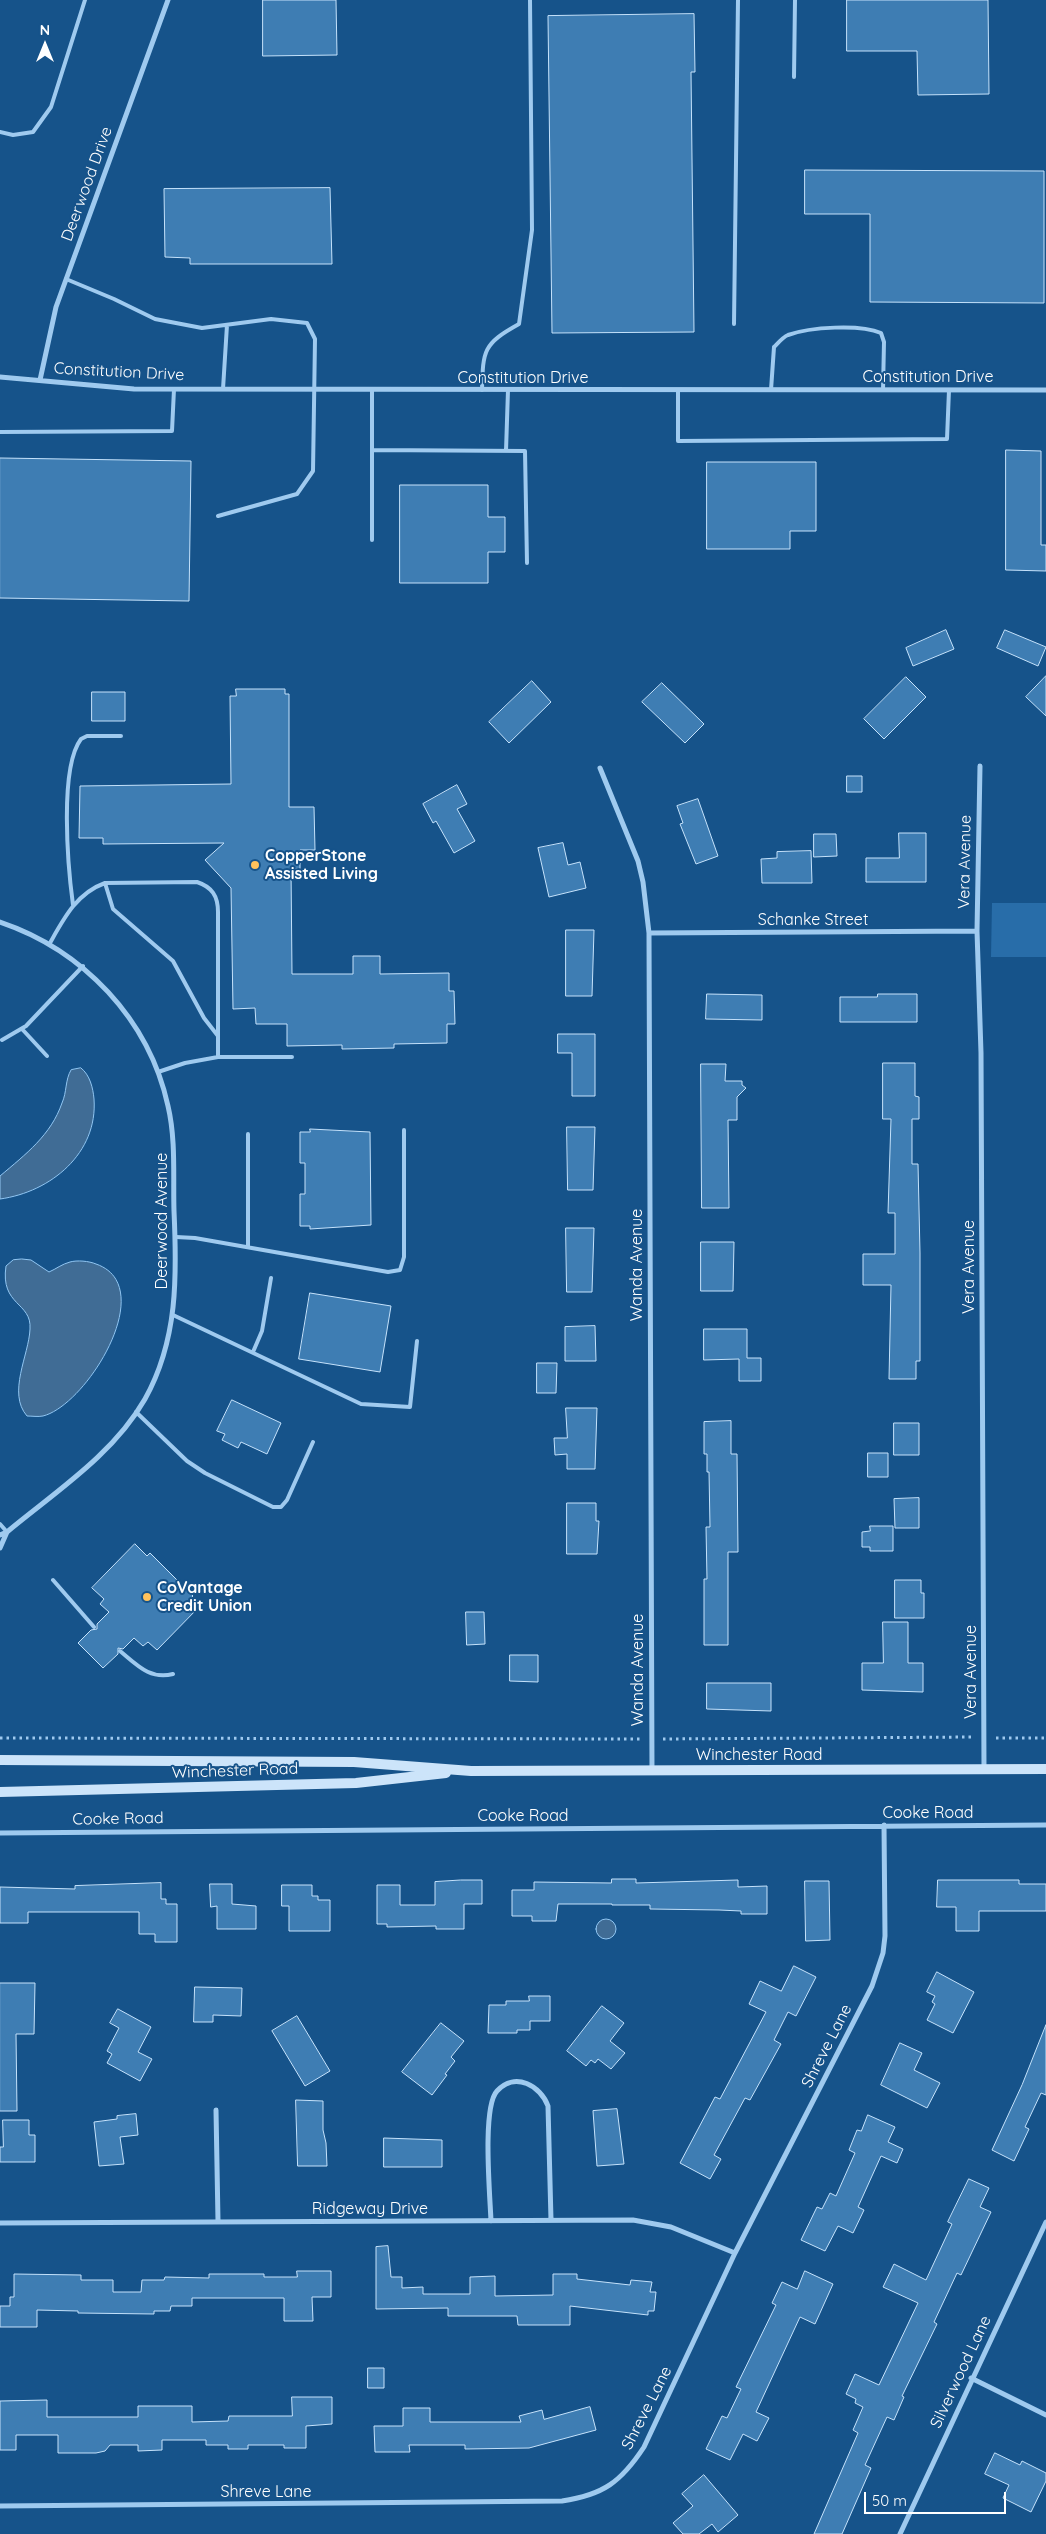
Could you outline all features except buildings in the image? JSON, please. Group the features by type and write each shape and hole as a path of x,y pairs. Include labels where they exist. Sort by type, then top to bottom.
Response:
{"main road":[{"name":"Winchester Road","path":"0,1760 354,1762 471,1771 1046,1769"},
{"name":"Winchester Road","path":"0,1792 356,1783 471,1771"}],"street":[{"name":"Deerwood Drive","path":"40,380 46,341 66,279 168,0"},
{"name":"Constitution Drive","path":"0,377 134,389 1046,390"},
{"name":"Vera Avenue","path":"980,766 977,931 981,1063 984,1769"},
{"name":"Wanda Avenue","path":"600,768 638,861 643,882 649,933 652,1770"},
{"name":"Deerwood Avenue","path":"0,922 50,943 83,966 123,1010 144,1041 158,1072 168,1106 174,1140 176,1237 173,1315 160,1367 136,1412 108,1448 7,1532 0,1535"},
{"name":"Schanke Street","path":"649,933 977,931"},
{"name":"Deerwood Avenue","path":"0,1548 7,1532"},
{"name":"Shreve Lane","path":"0,2506 562,2501 595,2494 610,2487 622,2476 644,2447 735,2253 872,1986 883,1953 886,1919 884,1825"},
{"name":"Cooke Road","path":"0,1833 1046,1825"},
{"path":"491,2220 488,2111 497,2090 506,2084 525,2082 535,2086 544,2095 548,2106 551,2220"},
{"path":"216,2110 218,2221"},
{"name":"Ridgeway Drive","path":"0,2223 491,2220 649,2222 671,2227 735,2253"},
{"name":"Silverwood Lane","path":"900,2534 971,2378 1046,2222"},
{"path":"971,2378 1046,2415"}],"lane":[{"path":"0,132 13,135 33,132 51,107 85,0"},
{"path":"482,390 483,362 487,347 498,335 519,324 532,230 530,0"},
{"path":"734,324 738,0"},
{"path":"794,78 795,0"},
{"path":"66,279 155,319 202,328 271,320 308,323 316,340 312,470 296,494 218,516"},
{"path":"223,389 227,325"},
{"path":"770,390 774,348 786,336 812,329 871,329 881,334 884,342 883,390"},
{"path":"0,432 172,431 174,389"},
{"path":"372,390 372,540"},
{"path":"506,451 508,390"},
{"path":"678,390 678,441 947,439 949,390"},
{"path":"372,450 525,451 527,563"},
{"path":"74,905 70,882 68,782 71,757 81,739 87,736 121,736"},
{"path":"50,943 74,905 88,892 105,883 197,882 207,885 214,892 218,912 218,1057"},
{"path":"105,883 113,909 173,961 204,1018 218,1036"},
{"path":"2,1040 22,1029 83,966"},
{"path":"22,1029 47,1056"},
{"path":"158,1072 185,1063 218,1057 292,1057"},
{"path":"176,1237 195,1238 388,1272 400,1270 404,1257 404,1130"},
{"path":"248,1134 248,1247"},
{"path":"253,1352 262,1331 271,1278"},
{"path":"173,1315 362,1404 410,1407 417,1341"},
{"path":"136,1412 187,1461 205,1473 273,1507 281,1507 287,1500 314,1442"},
{"path":"0,1524 7,1532"},
{"path":"53,1580 94,1628"},
{"path":"120,1651 143,1671 160,1676 173,1674"}],"path":[{"path":"0,1738 1046,1738"}],"shaded area":[{"path":"992,903 1046,903 1046,957 991,957"},
{"path":"81,1068 87,1074 94,1099 93,1119 88,1136 79,1153 68,1167 53,1179 19,1195 0,1199 0,1176 37,1143 51,1125 65,1095 71,1070"},
{"path":"13,1260 31,1260 49,1272 73,1261 96,1264 114,1276 121,1295 119,1319 110,1344 96,1369 79,1391 61,1407 43,1416 27,1416 21,1407 19,1396 19,1385 29,1339 29,1320 26,1313 11,1296 5,1279 6,1266"},
{"path":"602,1919 610,1919 616,1925 616,1933 610,1939 602,1939 596,1933 596,1925"}],"place":[{"name":"CopperStone Assisted Living","path":"255,865"},
{"name":"CoVantage Credit Union","path":"147,1597"}]}
